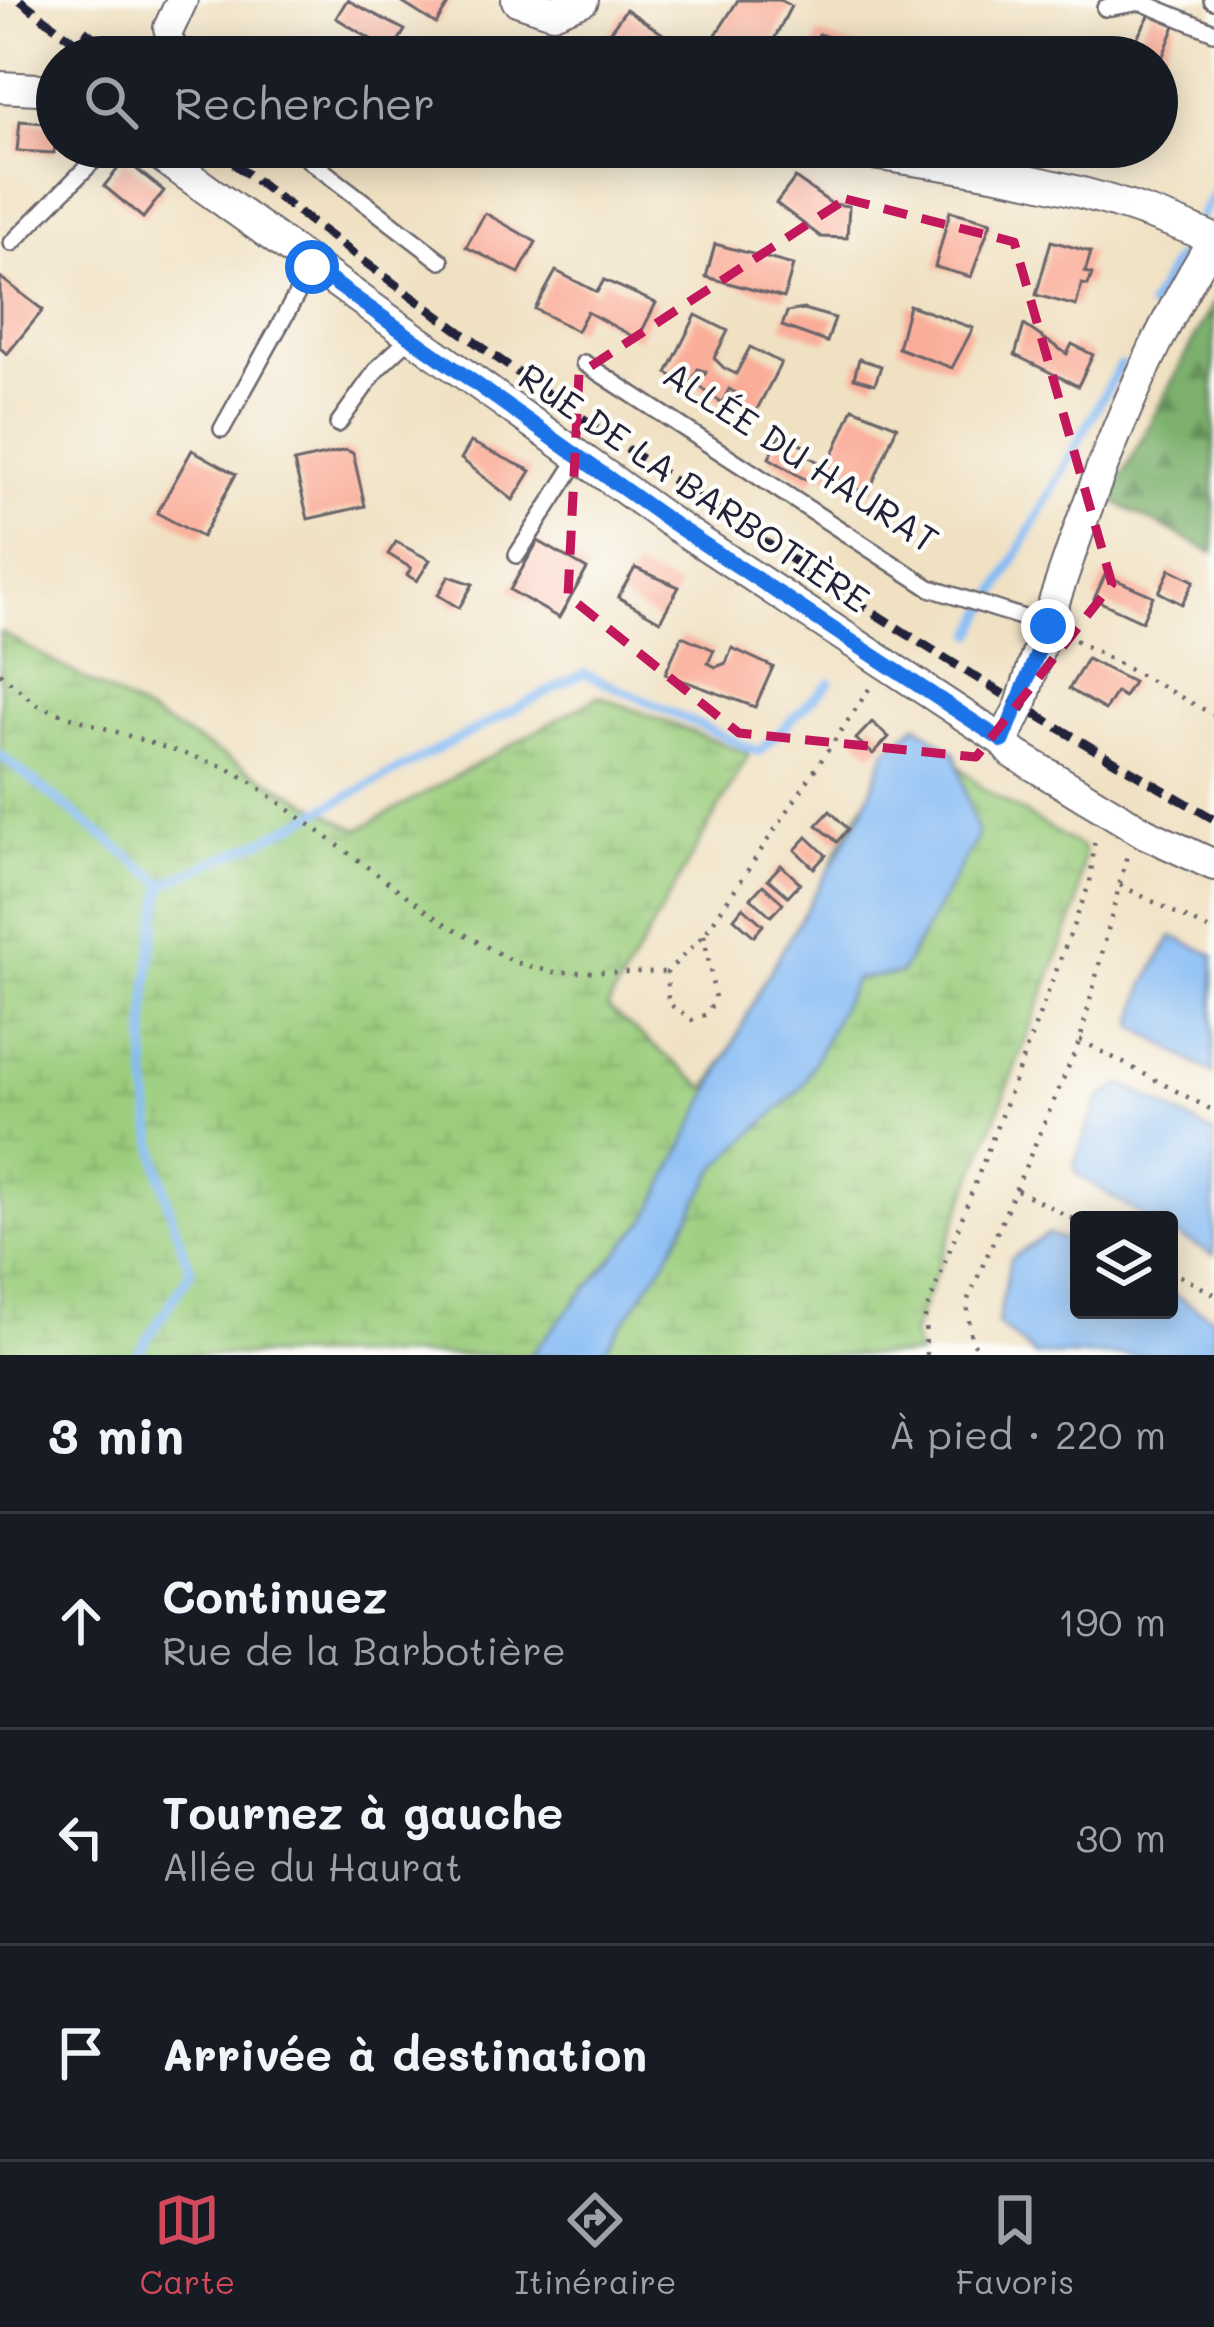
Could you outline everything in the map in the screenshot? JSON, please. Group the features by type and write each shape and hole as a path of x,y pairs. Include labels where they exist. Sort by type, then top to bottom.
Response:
{"street":[{"path":"517,0 553,12 583,0"},
{"path":"0,87 36,89"},
{"name":"RUE DE LA BARBOTIÈRE","path":"177,168 579,458 1003,741 1013,753 1132,825 1214,865"},
{"path":"968,168 1023,176 1132,203 1214,239 1150,358 1102,471 1003,741"}],"lane":[{"path":"1105,8 1141,2 1214,32"},
{"path":"12,243 86,168"},
{"path":"319,168 441,261"},
{"path":"222,429 312,267"},
{"path":"338,424 378,368 410,338"},
{"name":"ALLÉE DU HAURAT","path":"584,363 930,588 1048,626"},
{"path":"517,555 579,458"}],"path":[{"path":"1048,626 1214,715"},
{"path":"704,935 715,998 707,1014 692,1020 676,1014 664,994 667,972 704,935 871,686 892,670"},
{"path":"0,673 34,703 225,767 441,921 514,962 552,972 667,972"},
{"path":"983,1355 971,1340 967,1302 1080,1040 1132,825"},
{"path":"926,1355 925,1315 1090,882 1095,838"},
{"path":"1120,885 1214,932"},
{"path":"1080,1040 1214,1111"},
{"path":"1017,1190 1070,1217"},
{"path":"1178,1275 1214,1294"}],"highlighted area":[{"path":"846,199 1014,242 1112,584 976,757 739,733 568,596 579,374"}],"green space":[{"path":"1214,301 1214,553 1110,500"},
{"path":"0,632 358,830 599,696 749,754 607,1008 707,1089 823,887 837,850 874,787 886,750 917,725 982,788 1084,849 1077,907 912,1335 920,1355 0,1355"}],"water":[{"path":"917,725 955,753 978,836 900,974 855,979 802,1087 717,1167 664,1263 601,1355 530,1355 649,1216 761,987 864,809 886,750"},
{"path":"1172,936 1214,955 1213,1074 1134,1026 1144,986"},
{"path":"1124,1084 1214,1134 1214,1255 1178,1236 1178,1211 1135,1211 1078,1175 1074,1164 1100,1097"},
{"path":"1048,1234 1070,1242 1070,1319 1178,1319 1178,1297 1214,1318 1214,1355 1034,1355 998,1324 1010,1259"}],"building":[{"path":"347,0 405,30 401,36 366,36 336,18"},
{"path":"398,0 445,0 449,3 436,24"},
{"path":"738,0 780,0 791,6 776,36 715,36"},
{"path":"626,9 666,36 607,36"},
{"path":"1152,10 1176,23 1171,36 1138,36"},
{"path":"20,121 36,122 36,152 17,151"},
{"path":"119,168 135,168 164,191 143,218 104,186"},
{"path":"795,178 832,204 849,206 847,238 821,237 776,203"},
{"path":"950,211 991,222 971,277 935,267"},
{"path":"485,213 536,242 519,273 466,247"},
{"path":"1051,241 1091,252 1085,272 1092,274 1088,285 1082,284 1076,306 1036,295"},
{"path":"715,244 793,265 784,298 706,277"},
{"path":"556,271 597,292 604,280 656,303 638,339 587,312 577,331 535,309"},
{"path":"0,277 43,310 7,354 0,348"},
{"path":"909,305 973,328 952,368 898,348"},
{"path":"803,309 835,318 827,342 782,326 787,312"},
{"path":"696,315 728,331 714,358 724,368 736,374 750,347 781,363 751,421 728,409 736,393 729,389 722,403 699,386 706,372 698,369 690,385 667,373"},
{"path":"1024,325 1067,354 1072,344 1093,355 1078,386 1015,355"},
{"path":"859,359 881,366 875,384 854,378"},
{"path":"853,408 897,426 868,494 824,475"},
{"path":"781,434 808,448 804,454 822,464 811,483 769,458"},
{"path":"471,442 531,471 513,500 461,459"},
{"path":"192,450 236,474 202,537 157,513"},
{"path":"346,450 353,453 365,506 308,519 294,462"},
{"path":"538,541 587,569 559,618 510,590"},
{"path":"396,542 430,560 417,581 407,575 411,568 388,554"},
{"path":"635,568 679,587 660,621 618,597"},
{"path":"1170,569 1194,581 1182,604 1159,592"},
{"path":"1105,575 1153,596 1142,621 1094,599"},
{"path":"449,576 473,584 459,608 438,595"},
{"path":"682,636 714,650 708,663 716,667 726,663 732,648 773,667 755,707 665,674"},
{"path":"1087,659 1133,682 1124,697 1116,692 1105,710 1069,689"},
{"path":"872,722 889,737 873,754 856,739"},
{"path":"830,811 848,829 837,842 817,825"},
{"path":"807,837 826,855 814,868 795,850"},
{"path":"781,865 800,883 788,896 768,879"},
{"path":"763,885 783,903 771,916 751,898"},
{"path":"743,907 763,925 754,936 734,918"}],"waterway":[{"path":"1200,217 1214,193"},
{"path":"1150,307 1176,258"},
{"name":"ALLÉE DU HAURAT","path":"974,634 1120,365"},
{"path":"164,884 270,837 584,673 759,752 830,682"},
{"path":"0,755 164,884"},
{"path":"137,1355 191,1271 161,1175 147,1080 148,983 164,884"}],"railway":[{"path":"20,0 67,36"},
{"path":"84,30 92,36"},
{"path":"240,168 454,327 702,500 955,664 1214,819"}],"route":[{"path":"312,267 669,521 1003,741 1021,705 1048,626"}]}
